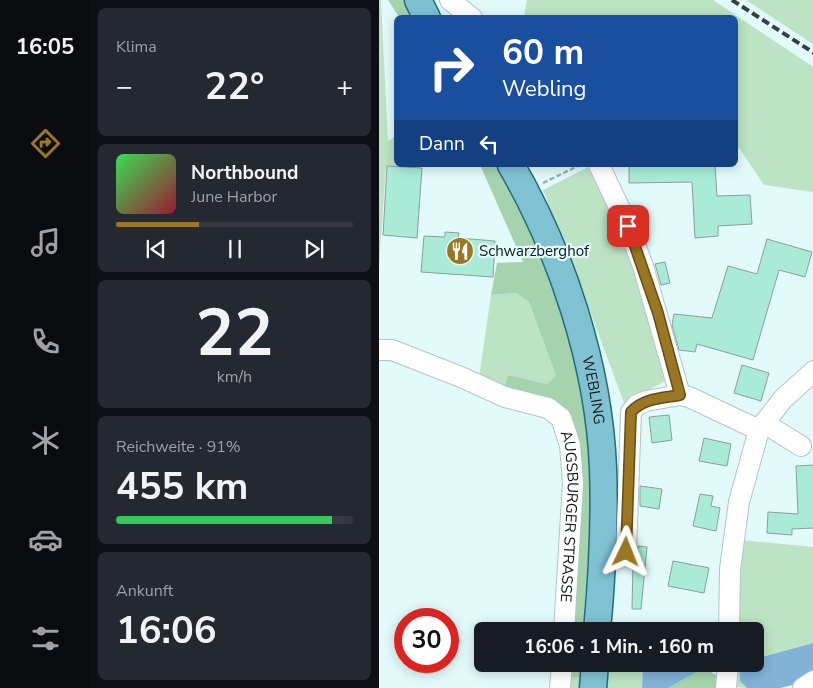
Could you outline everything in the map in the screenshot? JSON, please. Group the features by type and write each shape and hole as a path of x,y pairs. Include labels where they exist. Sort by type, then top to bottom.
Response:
{"main road":[{"path":"418,0 426,15"},
{"name":"WEBLING","path":"512,167 526,191 547,236 568,288 587,359 597,410 603,467 603,542 598,622"},
{"path":"593,688 594,672"}],"street":[{"path":"450,0 468,15"},
{"path":"600,167 628,226 643,266 680,395"},
{"name":"AUGSBURGER STRASSE","path":"379,350 392,350 461,377 505,397 548,408 561,418 570,445 573,483 565,622"},
{"path":"729,622 730,569 739,502 761,427 783,399 813,371"},
{"path":"626,552 631,412 637,405 646,401 680,395 689,397 801,446"},
{"path":"561,688 562,672"},
{"path":"727,688 728,672"},
{"path":"803,688 813,681"}],"path":[{"path":"526,191 576,167"}],"green space":[{"path":"379,0 381,0 388,141 394,137 394,167 386,166 379,266"},
{"path":"388,0 407,0 416,15 398,15"},
{"path":"527,0 713,0 735,15 524,15"},
{"path":"746,0 813,0 813,44"},
{"path":"738,17 813,67 813,192 764,185 738,146"},
{"path":"481,167 500,167 559,284 592,439 592,499 584,622 569,622 570,422 503,390 508,375 547,384 556,376 529,302 517,293 491,295 497,263 523,262"},
{"path":"588,167 593,167 641,281 671,378 624,403 576,273 543,190"},
{"path":"517,293 529,302 556,376 547,384 508,375 503,390 479,378 491,295"},
{"path":"740,540 813,547 813,643 764,657 764,622 737,622"},
{"path":"566,672 581,672 581,677 566,677"},
{"path":"606,672 643,672 642,688 605,688"},
{"path":"697,672 711,672 721,678 717,688 668,688"},
{"path":"733,672 740,672 740,681 747,688 736,687"},
{"path":"566,677 581,677 580,688 565,688"}],"water":[{"path":"813,643 813,670 792,685 780,688 747,688 740,681 740,672 764,672 764,657"},
{"path":"643,672 697,672 668,688 642,688"}],"building":[{"path":"387,166 422,168 417,238 383,235"},
{"path":"629,167 715,167 717,196 750,195 752,224 718,226 718,236 695,238 692,182 629,183"},
{"path":"445,232 459,233 458,238 495,241 493,277 421,272 424,236 445,237"},
{"path":"767,239 812,252 805,277 779,270 753,360 697,344 695,352 679,350 672,325 674,314 712,318 728,266 757,274"},
{"path":"665,262 670,283 661,285 655,264"},
{"path":"742,365 769,373 761,401 734,393"},
{"path":"669,415 672,440 652,443 649,417"},
{"path":"704,438 731,444 727,466 699,461"},
{"path":"814,465 814,528 792,529 792,535 767,533 768,512 798,514 796,466"},
{"path":"640,486 662,489 659,509 640,506"},
{"path":"700,494 713,496 711,506 720,508 716,531 693,526"},
{"path":"638,546 647,547 641,609 632,609 633,561 636,558"},
{"path":"673,561 709,568 704,593 668,586"}],"railway":[{"path":"732,0 814,53"}],"place":[{"name":"Schwarzberghof","path":"460,251"}],"route":[{"path":"626,552 631,412 637,405 646,401 680,395 658,313 628,226"}]}
